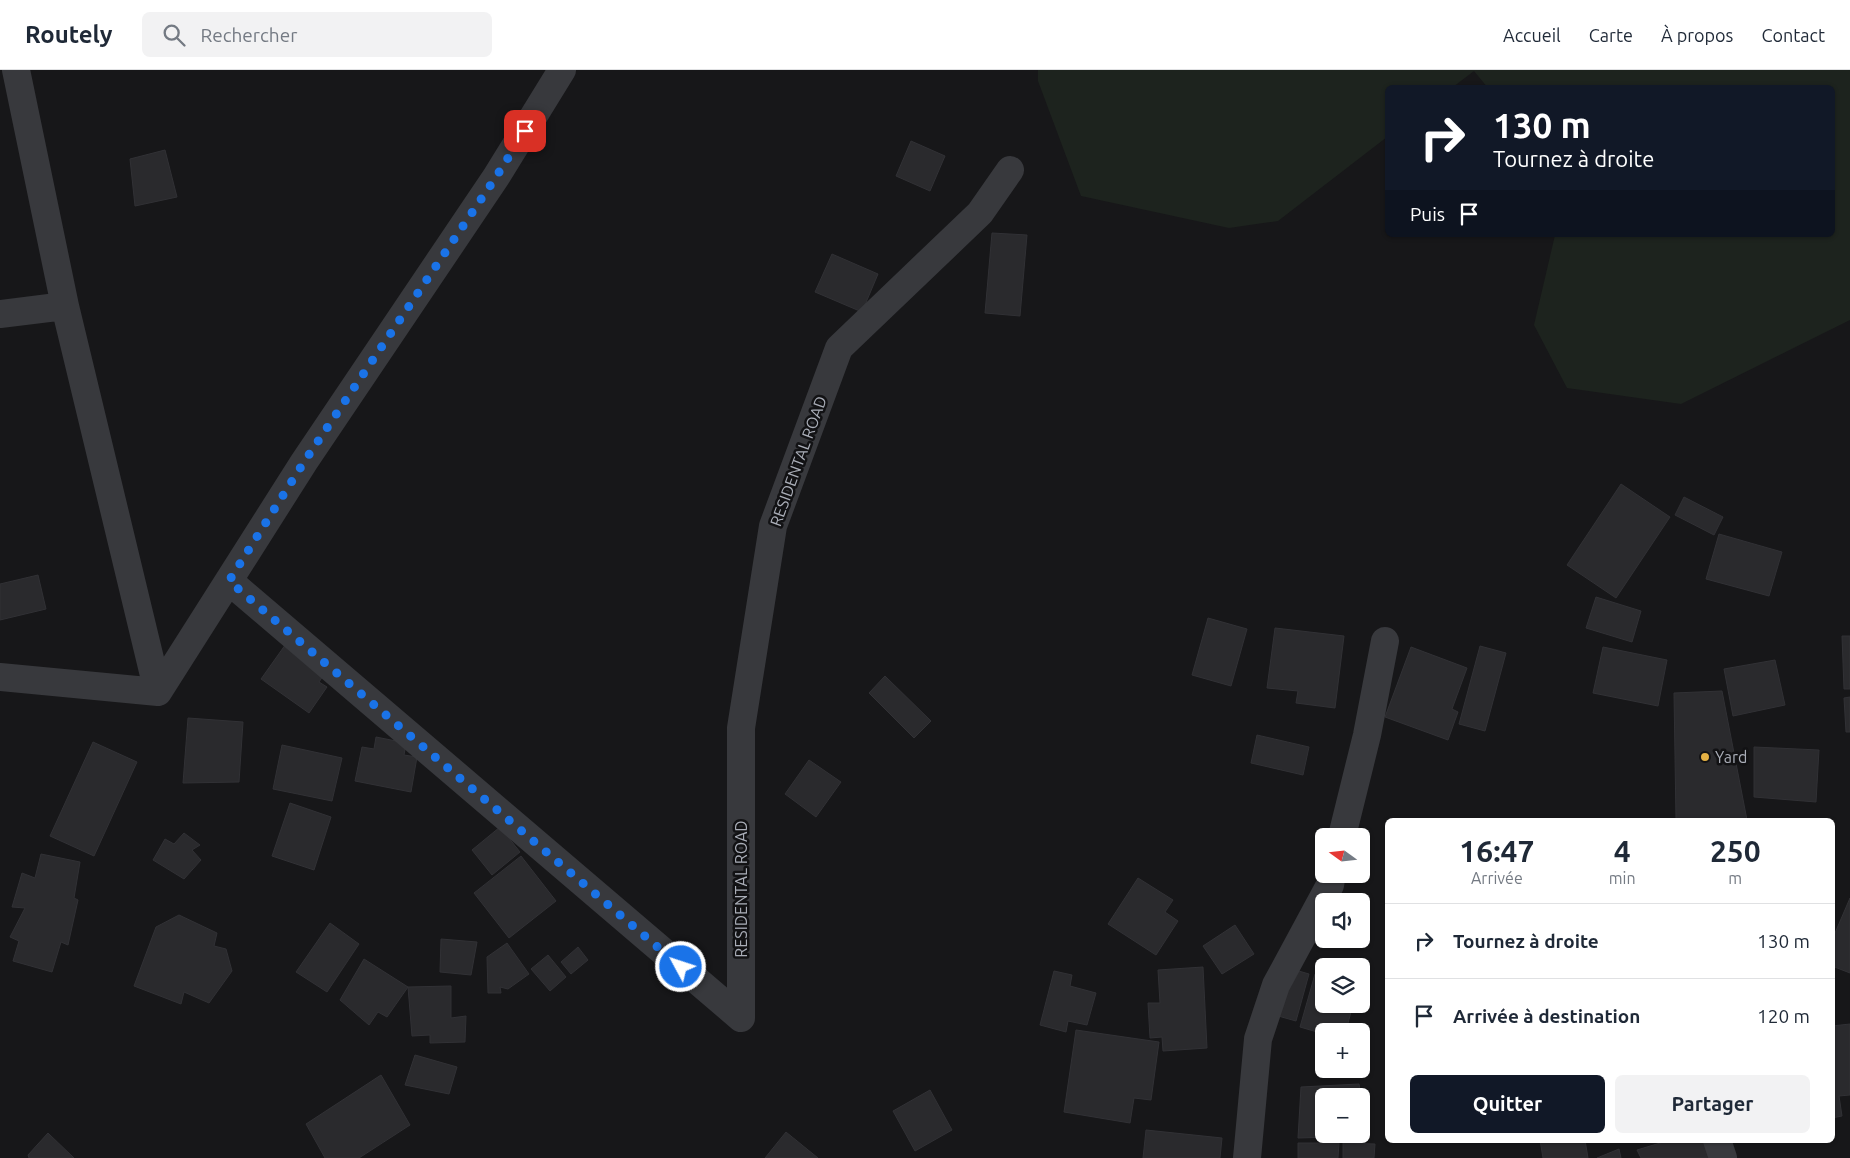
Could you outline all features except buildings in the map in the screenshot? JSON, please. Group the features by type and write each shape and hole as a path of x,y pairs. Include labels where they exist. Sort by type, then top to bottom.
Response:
{"street":[{"path":"16,70 65,306 158,692"},
{"path":"158,692 304,462 496,177 562,70"},
{"name":"RESIDENTAL ROAD","path":"229,581 741,1018 742,728 773,526 839,348 980,213 1010,170"},
{"path":"0,314 65,306"},
{"path":"1344,828 1367,735 1385,641"},
{"path":"0,677 158,692"},
{"path":"1247,1158 1258,1039 1276,985 1330,883"},
{"path":"1718,1143 1723,1158"}],"shaded area":[{"path":"1038,70 1850,70 1850,320 1681,404 1567,388 1534,325 1555,237 1835,237 1835,85 1486,85 1474,71 1456,85 1385,85 1385,139 1278,221 1229,228 1081,196 1038,81"}],"place":[{"name":"Yard","path":"1705,757"}],"route":[{"path":"525,131 304,462 229,581 681,967"}]}
